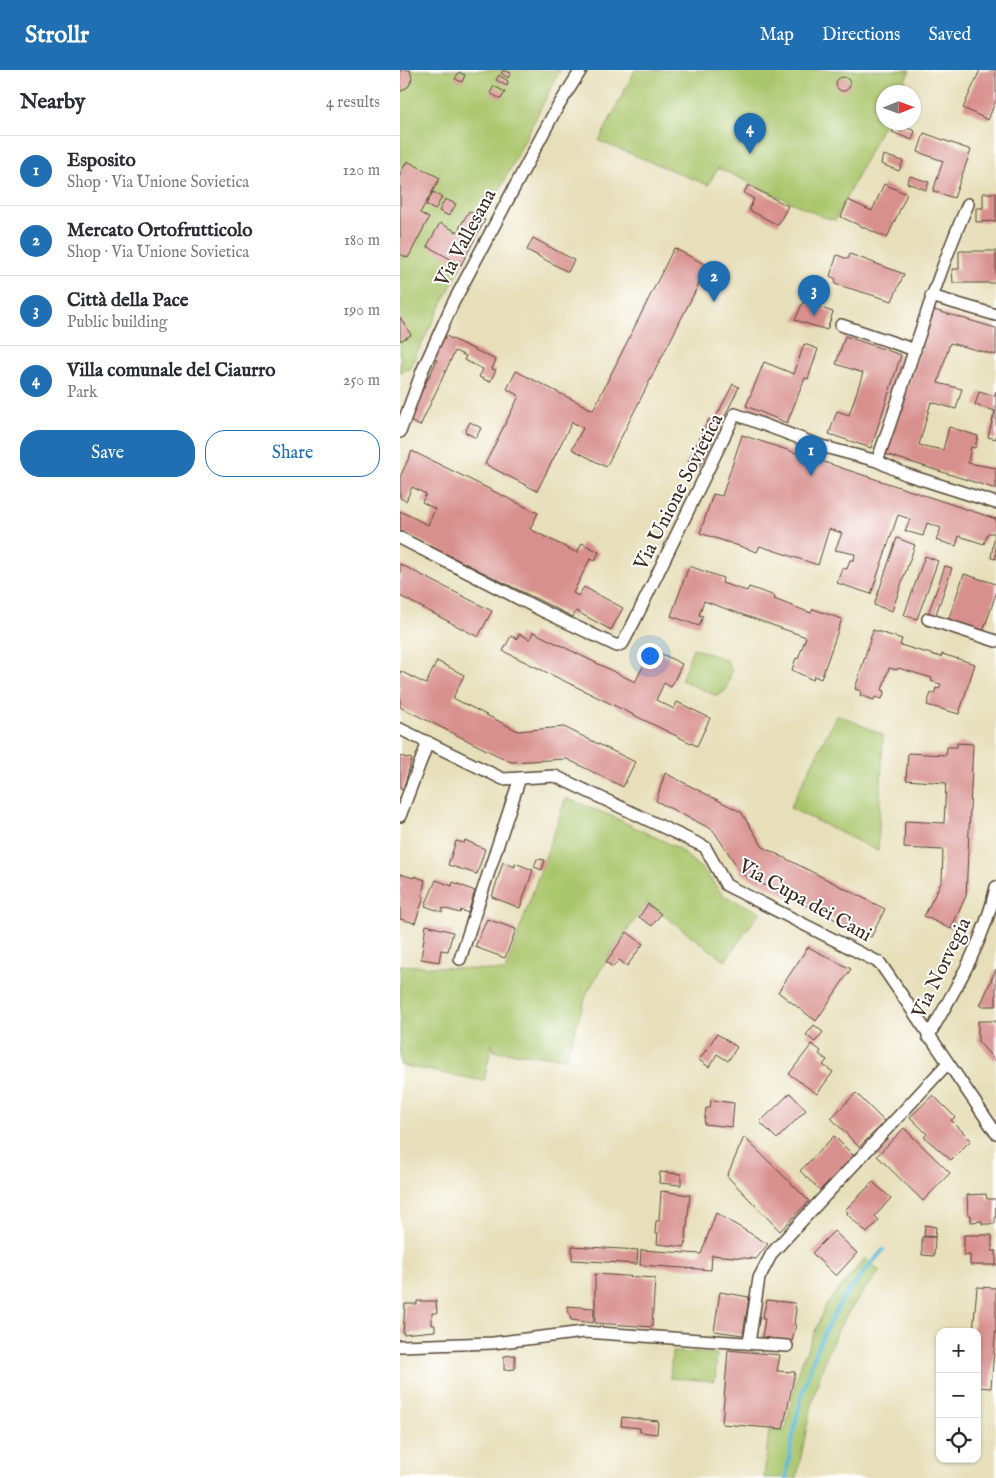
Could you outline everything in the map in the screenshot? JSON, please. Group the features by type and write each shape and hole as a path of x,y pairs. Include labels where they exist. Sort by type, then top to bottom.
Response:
{"street":[{"name":"Via Vallesana","path":"400,431 423,369 453,303 554,113 581,70"},
{"path":"877,461 915,350 931,296 968,204"},
{"path":"931,296 996,315"},
{"path":"841,325 915,350"},
{"name":"Via Unione Sovietica","path":"400,538 545,612 617,646 623,643 735,414 821,446 877,461 905,474 996,503"},
{"path":"928,619 996,641"},
{"name":"Via Cupa dei Cani","path":"400,729 503,779 555,776 705,847 726,884 880,963 928,1037 996,1133"},
{"path":"400,816 428,742"},
{"path":"460,959 520,778"},
{"name":"Via Norvegia","path":"928,1037 977,943 991,909 996,887"},
{"path":"749,1343 759,1278 772,1253 947,1064"},
{"path":"400,1346 493,1343 584,1332 787,1346"}],"green space":[{"path":"400,70 560,70 409,369 400,372"},
{"path":"635,70 910,70 902,85 876,85 876,130 880,130 835,220 823,217 718,168 708,185 599,141"},
{"path":"693,648 727,660 732,672 725,691 717,696 681,680"},
{"path":"837,714 883,735 878,851 790,808"},
{"path":"566,798 611,816 678,848 706,873 723,895 760,912 725,961 647,903 612,951 587,993 566,1058 494,1051 492,1044 484,1081 400,1065 400,965 505,971"},
{"path":"865,1258 880,1271 845,1317 832,1342 813,1399 797,1478 764,1478 769,1430 785,1431 798,1371 826,1305"},
{"path":"672,1352 717,1354 715,1381 670,1378"}],"building":[{"path":"400,70 410,70 412,78 409,86 400,92"},
{"path":"503,70 511,73 508,78 501,73"},
{"path":"980,70 996,70 996,100 988,120 963,108"},
{"path":"459,72 465,75 462,82 455,79"},
{"path":"499,75 508,81 507,86 496,80"},
{"path":"843,77 848,79 850,84 848,89 843,91 838,89 836,84 838,79"},
{"path":"494,86 505,92 501,99 490,93"},
{"path":"893,130 915,131 912,140 892,132"},
{"path":"924,133 971,150 954,198 933,191 943,161 918,152"},
{"path":"883,155 903,161 899,171 881,164"},
{"path":"407,161 440,178 420,213 429,218 408,258 400,254 400,174"},
{"path":"910,176 929,182 926,190 907,183"},
{"path":"884,184 907,194 887,238 841,217 848,200 872,211"},
{"path":"748,185 788,206 778,225 749,210 754,199 744,193"},
{"path":"433,192 442,197 435,210 426,205"},
{"path":"983,193 996,193 996,221 976,222 976,208 983,208"},
{"path":"445,199 456,204 449,216 439,211"},
{"path":"469,211 485,220 461,265 427,246 440,223 457,232"},
{"path":"533,238 574,260 568,272 527,250"},
{"path":"674,248 708,266 606,467 572,449 583,428 572,422 537,491 485,464 519,396 507,389 516,371 593,410"},
{"path":"959,251 996,251 996,283 953,283 952,269 959,269"},
{"path":"850,254 904,274 892,301 835,284 836,279 830,276 837,255 848,259"},
{"path":"803,302 833,312 827,330 795,320"},
{"path":"934,310 996,328 996,355 950,343 938,383 962,389 956,409 931,402 919,445 943,450 949,427 978,436 975,448 971,447 968,463 996,468 996,489 885,454"},
{"path":"400,317 411,335 400,341"},
{"path":"442,334 496,360 492,369 496,370 490,382 479,377 483,369 464,360 466,356 455,351 420,426 408,420 437,360 430,357"},
{"path":"845,336 901,355 871,448 829,434 837,411 849,415 863,373 836,364"},
{"path":"804,344 818,349 808,379 805,378 787,423 746,406 764,362 794,374"},
{"path":"733,384 739,387 722,422 715,419"},
{"path":"996,391 996,439 988,437 995,411 975,405 979,392 994,396"},
{"path":"709,419 720,425 699,468 688,462"},
{"path":"470,422 481,428 476,438 465,432"},
{"path":"742,435 996,519 996,559 991,558 995,533 988,533 984,544 959,536 956,546 936,540 941,528 927,523 923,536 905,531 910,519 898,515 871,594 837,583 842,568 847,569 850,560 854,560 855,554 835,550 842,533 829,529 818,565 760,546 757,552 700,533 713,494 722,496"},
{"path":"412,451 538,513 530,529 577,553 582,543 599,552 595,561 590,559 573,593 578,596 584,587 623,608 611,630 576,611 573,617 400,531 400,511 428,525 435,509 422,502 426,494 412,487 406,501 400,498 400,477"},
{"path":"897,538 915,545 892,611 874,605"},
{"path":"925,556 938,561 917,619 904,615"},
{"path":"400,564 492,611 478,637 400,596"},
{"path":"689,566 723,578 722,583 747,591 749,587 775,596 774,599 811,613 813,609 842,619 821,679 814,676 813,680 792,670 806,637 704,601 699,615 703,616 699,626 671,616"},
{"path":"945,566 952,568 935,617 928,614"},
{"path":"964,574 996,584 996,594 983,632 948,621"},
{"path":"873,630 902,639 900,645 941,657 942,654 975,664 959,714 927,705 931,693 934,694 936,688 939,689 941,684 931,681 932,678 898,668 897,670 889,668 882,690 885,691 882,699 875,697 874,700 860,695 861,691 855,689"},
{"path":"533,632 635,682 652,649 682,664 671,687 664,683 656,700 674,709 677,702 710,718 697,746 503,651 511,636 517,639 519,634 530,639"},
{"path":"437,661 464,675 453,698 518,731 564,727 635,762 623,787 567,759 511,762 400,707 400,671 426,684"},
{"path":"957,743 973,744 966,896 951,929 924,916 942,881 943,850 904,848 905,821 944,823 946,783 906,780 908,753 946,755 947,747 957,747"},
{"path":"400,756 412,759 403,790 400,789"},
{"path":"665,773 741,812 763,847 885,909 871,937 742,874 713,830 656,801"},
{"path":"465,840 485,849 477,874 448,865 456,841 464,843"},
{"path":"537,859 545,860 542,870 534,867"},
{"path":"503,862 515,867 515,863 533,870 520,908 492,897"},
{"path":"400,874 425,880 422,896 424,897 415,923 400,919"},
{"path":"436,880 452,886 453,882 475,891 468,913 461,910 460,913 443,908 442,912 425,906"},
{"path":"648,904 661,914 652,926 639,917"},
{"path":"487,919 516,929 505,958 475,947"},
{"path":"426,925 453,932 448,951 441,950 439,962 421,959"},
{"path":"627,932 643,944 627,966 619,960 613,967 606,962"},
{"path":"808,947 851,969 816,1021 778,992"},
{"path":"996,969 996,1006 980,1006"},
{"path":"978,1021 996,1021 996,1062 978,1041"},
{"path":"814,1025 823,1032 815,1042 806,1035"},
{"path":"717,1034 737,1047 728,1061 717,1054 709,1067 699,1060"},
{"path":"812,1044 821,1051 819,1054 827,1060 823,1065 833,1072 817,1094 789,1074"},
{"path":"790,1093 806,1110 777,1139 760,1122"},
{"path":"856,1093 885,1122 859,1147 831,1118"},
{"path":"933,1095 955,1117 951,1120 971,1140 951,1160 924,1137 927,1134 910,1117"},
{"path":"711,1100 734,1103 732,1127 704,1124 706,1108 710,1108"},
{"path":"904,1128 950,1173 923,1201 877,1156"},
{"path":"834,1136 854,1156 820,1190 800,1171"},
{"path":"744,1137 809,1201 780,1231 727,1176"},
{"path":"660,1172 681,1174 681,1185 659,1183"},
{"path":"873,1182 891,1198 875,1216 879,1220 867,1233 845,1210"},
{"path":"661,1191 690,1195 685,1247 657,1244 658,1233 655,1233 656,1221 659,1221"},
{"path":"986,1194 987,1199 996,1199 995,1224 982,1224 982,1221 971,1222 971,1215 968,1215 967,1195"},
{"path":"716,1213 768,1244 756,1259 712,1255 711,1270 640,1265 641,1250 701,1254"},
{"path":"925,1225 936,1227 935,1237 924,1236"},
{"path":"834,1231 857,1253 836,1276 812,1253"},
{"path":"964,1235 992,1235 992,1251 996,1251 996,1265 970,1265 970,1255 964,1255"},
{"path":"922,1237 935,1237 934,1256 922,1255"},
{"path":"572,1246 638,1250 637,1264 572,1260"},
{"path":"595,1274 655,1278 652,1327 595,1323"},
{"path":"977,1287 996,1288 996,1327 991,1388 981,1387 981,1328 973,1328"},
{"path":"720,1292 749,1297 743,1335 714,1331"},
{"path":"767,1300 794,1303 796,1310 794,1324 796,1325 792,1341 762,1337 765,1319 762,1319"},
{"path":"417,1301 436,1301 437,1313 432,1313 432,1325 435,1325 435,1331 403,1334 405,1304 417,1304"},
{"path":"567,1306 594,1308 593,1323 571,1320"},
{"path":"728,1350 780,1355 777,1371 795,1372 783,1429 722,1424"},
{"path":"515,1355 515,1369 504,1370 504,1356"},
{"path":"622,1417 658,1421 657,1434 640,1432 640,1428 621,1426"}],"waterway":[{"path":"786,1478 798,1410 819,1345 840,1304 883,1250"}],"place":[{"name":"Villa comunale del Ciaurro","path":"750,154"},
{"name":"Mercato Ortofrutticolo","path":"714,302"},
{"name":"Città della Pace","path":"814,316"},
{"name":"Esposito","path":"811,476"}]}
